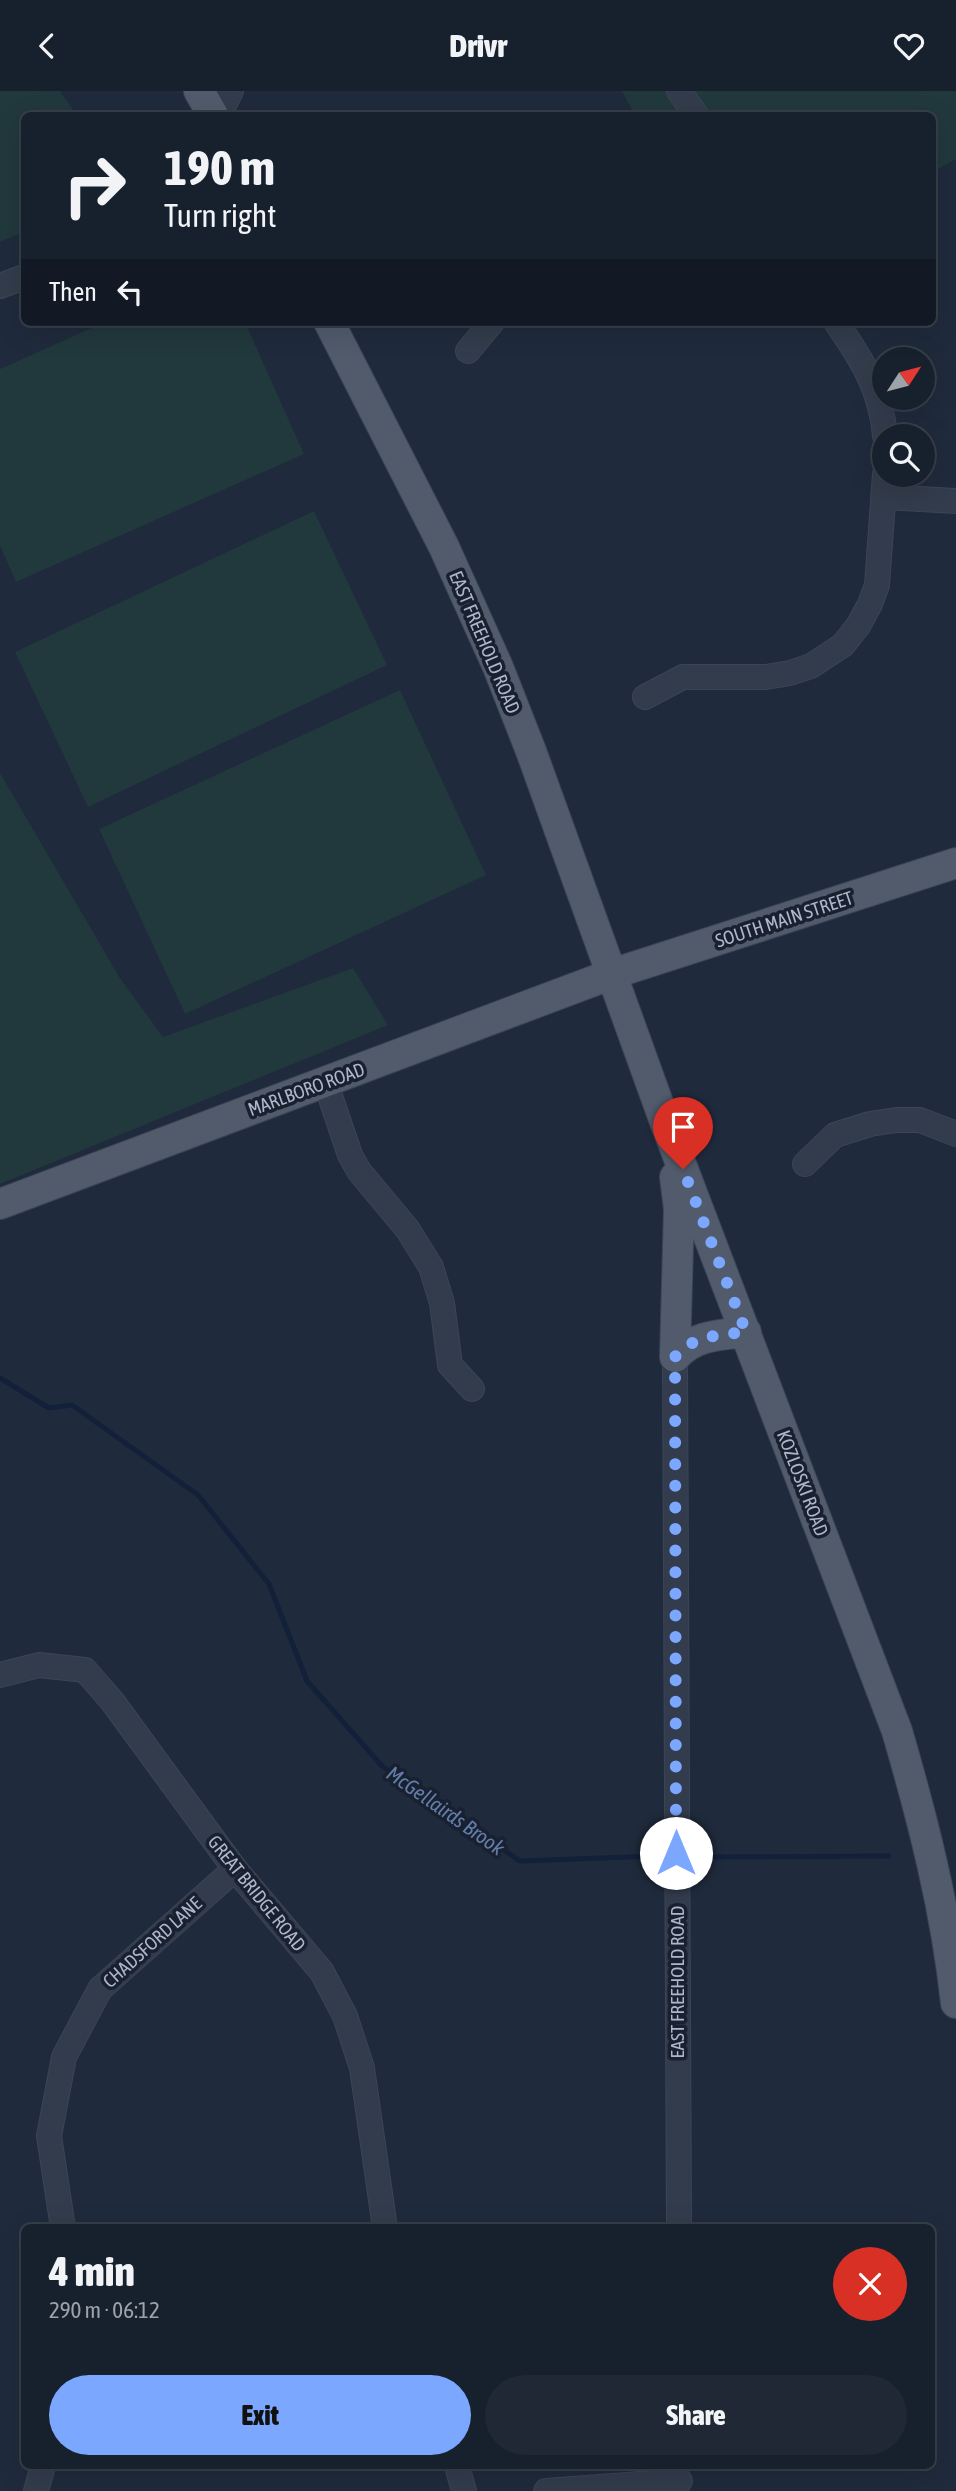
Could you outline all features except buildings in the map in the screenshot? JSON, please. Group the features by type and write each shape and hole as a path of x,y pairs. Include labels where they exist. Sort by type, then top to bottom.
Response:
{"main road":[{"path":"199,91 211,112"},
{"name":"EAST FREEHOLD ROAD","path":"331,326 444,547 498,667 612,974"},
{"name":"SOUTH MAIN STREET","path":"612,974 956,863"},
{"name":"MARLBORO ROAD","path":"0,1204 612,974"},
{"name":"KOZLOSKI ROAD","path":"612,974 665,1122 897,1731 938,1892 956,2003"},
{"path":"665,1122 679,1209 675,1357"},
{"path":"675,1357 682,1349 703,1338 746,1332"}],"street":[{"path":"220,112 231,91"},
{"path":"679,91 694,112"},
{"path":"0,286 21,278"},
{"path":"468,351 489,326"},
{"path":"839,326 869,372 884,424"},
{"path":"645,697 683,677 765,677 790,673 811,666 843,645 858,626 877,585 884,487"},
{"path":"893,487 956,501"},
{"path":"325,1081 350,1155 359,1171 408,1230 430,1267 442,1303 450,1365 472,1389"},
{"path":"805,1164 835,1135 870,1124 920,1120 956,1134"},
{"name":"EAST FREEHOLD ROAD","path":"675,1357 679,2224"},
{"name":"GREAT BRIDGE ROAD","path":"0,1675 39,1665 85,1669 113,1701 234,1869 322,1972 345,2016 362,2067 384,2224"},
{"name":"CHADSFORD LANE","path":"62,2224 49,2136 64,2057 100,1989 234,1869"},
{"path":"36,2491 42,2469"},
{"path":"458,2469 464,2491"},
{"path":"546,2491 680,2479"}],"green space":[{"path":"0,91 60,91 75,112 21,112 21,233 0,242"},
{"path":"622,91 956,91 956,159 936,170 936,112 633,112"},
{"path":"96,326 247,326 304,454 16,582 0,546 0,369"},
{"path":"314,511 387,665 88,807 15,652"},
{"path":"400,690 486,875 185,1014 99,829"},
{"path":"0,773 120,978 163,1037 353,968 388,1025 0,1184"}],"waterway":[{"name":"McGellairds Brook","path":"0,1378 49,1408 72,1405 198,1495 269,1584 307,1681 382,1766 520,1861 656,1856"},
{"name":"McGellairds Brook","path":"701,1856 889,1856"}],"route":[{"path":"676,1853 675,1357 682,1349 703,1338 746,1332 683,1169"}]}
